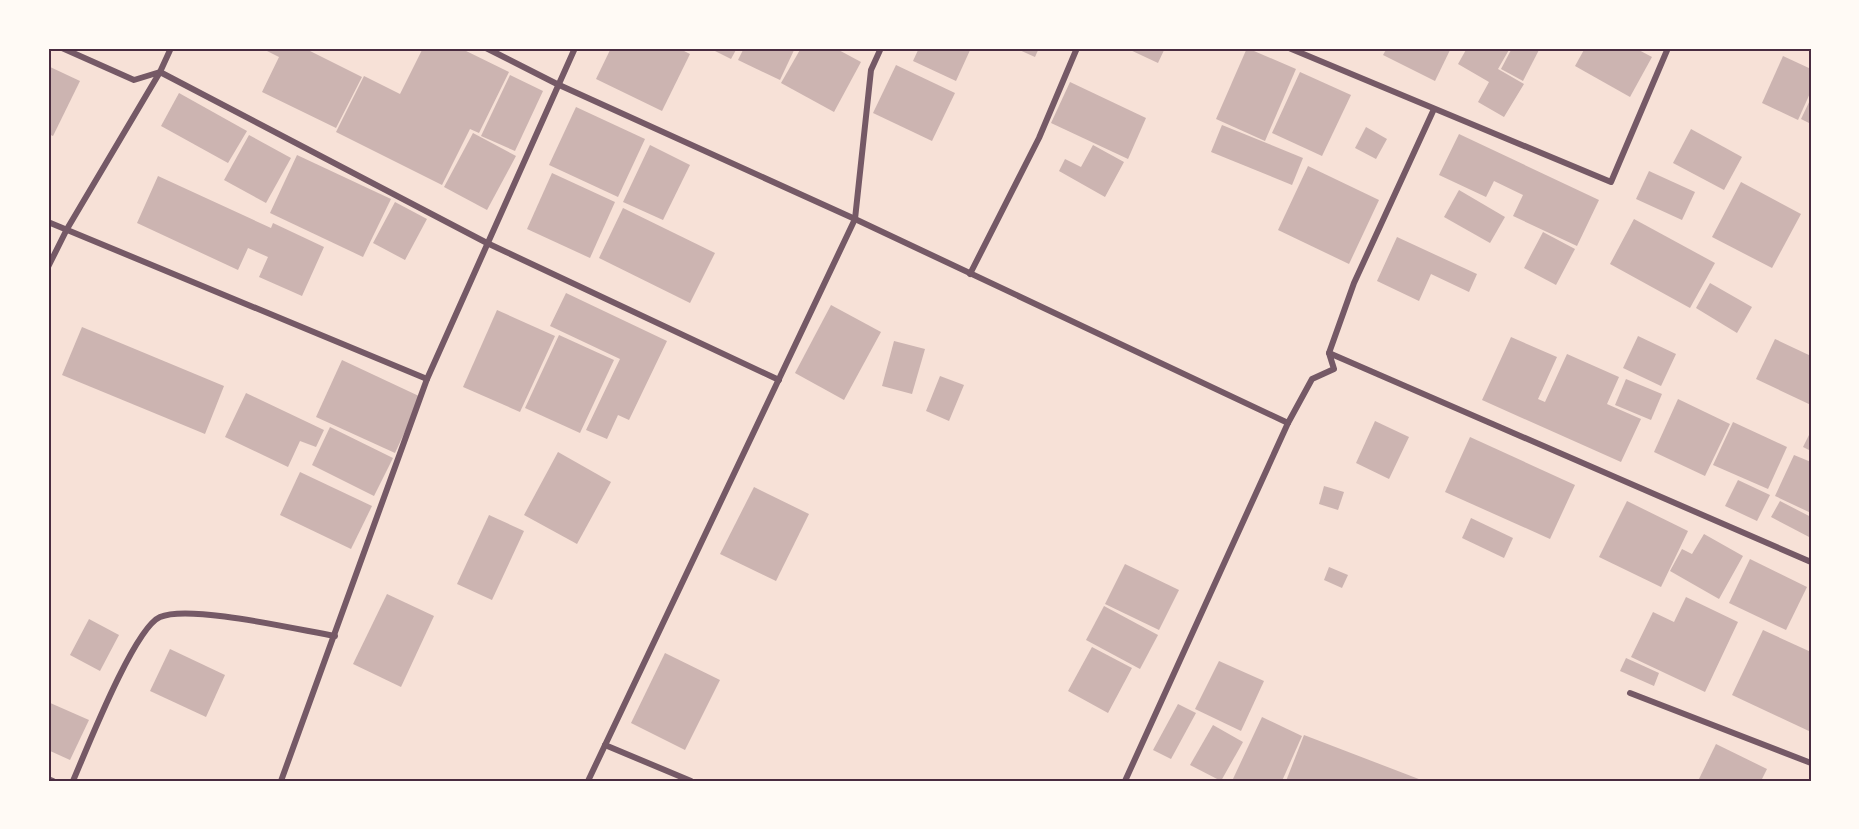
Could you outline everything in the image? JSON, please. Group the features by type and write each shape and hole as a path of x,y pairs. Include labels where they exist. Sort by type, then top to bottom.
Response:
{"street":[{"path":"62,48 134,80 160,72 487,243 779,380"},
{"path":"48,267 67,229 160,72 171,48"},
{"path":"486,48 557,84 855,219 1287,423"},
{"path":"281,781 427,379 575,48"},
{"path":"588,781 855,219 871,70 881,48"},
{"path":"970,274 1039,138 1077,48"},
{"path":"1289,48 1611,182 1668,48"},
{"path":"1125,781 1287,423 1312,379 1334,369 1329,352 1354,283 1434,109"},
{"path":"48,222 427,379"},
{"path":"1329,352 1811,562"},
{"path":"73,781 102,712 142,636 157,618 175,612 200,613 335,636"},
{"path":"1630,693 1811,764"},
{"path":"606,745 691,781"},
{"path":"48,779 53,781"}],"building":[{"path":"261,48 304,48 362,77 336,128 262,92 279,57"},
{"path":"423,48 460,48 509,72 479,133 470,129 442,185 336,132 364,76 400,94"},
{"path":"611,48 678,48 690,54 662,111 596,79"},
{"path":"709,48 737,48 731,59"},
{"path":"744,48 795,48 780,80 738,60"},
{"path":"801,48 835,48 861,62 834,112 781,83"},
{"path":"919,48 971,48 956,81 913,61"},
{"path":"1015,48 1039,48 1035,57"},
{"path":"1126,48 1165,48 1158,63"},
{"path":"1247,48 1296,69 1265,141 1216,119"},
{"path":"1387,48 1451,48 1435,81 1383,55"},
{"path":"1467,48 1510,48 1498,69 1524,84 1504,117 1478,102 1489,82 1458,64"},
{"path":"1512,48 1540,48 1523,81 1501,69"},
{"path":"1585,48 1635,48 1652,57 1630,97 1575,66"},
{"path":"1783,56 1811,69 1811,91 1798,120 1762,103"},
{"path":"896,65 955,93 932,141 873,113"},
{"path":"48,66 80,81 53,136 48,134"},
{"path":"1300,72 1351,95 1322,156 1272,133"},
{"path":"510,75 543,91 515,151 481,136"},
{"path":"1070,82 1146,118 1128,159 1051,123"},
{"path":"179,93 247,131 228,163 161,126"},
{"path":"1811,98 1811,124 1801,119"},
{"path":"576,107 645,139 618,197 549,165"},
{"path":"1222,125 1303,158 1292,185 1211,152"},
{"path":"1366,127 1387,139 1376,159 1355,148"},
{"path":"1691,129 1742,157 1724,190 1673,163"},
{"path":"473,133 516,156 487,210 444,187"},
{"path":"1459,134 1599,200 1577,246 1513,216 1523,195 1494,181 1486,197 1439,175"},
{"path":"249,135 291,158 266,203 224,180"},
{"path":"650,145 690,165 663,220 623,202"},
{"path":"1093,145 1124,162 1105,197 1059,171 1065,159 1081,167"},
{"path":"297,155 391,199 363,257 270,213"},
{"path":"1308,166 1379,200 1349,264 1278,230"},
{"path":"1649,171 1695,192 1682,220 1636,199"},
{"path":"552,173 615,202 590,258 527,229"},
{"path":"158,176 271,228 273,223 324,247 302,296 259,277 268,257 248,248 238,270 137,223"},
{"path":"1741,182 1801,214 1772,268 1712,237"},
{"path":"1459,190 1505,217 1490,243 1444,217"},
{"path":"395,202 427,219 405,260 373,243"},
{"path":"623,208 715,253 690,303 599,258"},
{"path":"1634,219 1715,263 1690,308 1610,264"},
{"path":"1543,232 1575,249 1556,285 1524,268"},
{"path":"1397,237 1477,274 1469,292 1431,274 1419,301 1377,281"},
{"path":"1710,283 1752,307 1737,333 1696,308"},
{"path":"566,293 667,341 629,420 618,415 607,439 586,430 620,359 550,326"},
{"path":"831,305 881,332 844,400 795,373"},
{"path":"497,310 555,336 520,412 463,387"},
{"path":"82,327 224,386 205,434 62,375"},
{"path":"559,335 614,360 580,433 525,408"},
{"path":"1638,336 1676,354 1661,386 1623,368"},
{"path":"1511,337 1557,357 1538,399 1545,402 1567,354 1619,377 1607,404 1641,419 1621,462 1482,400"},
{"path":"1775,339 1811,356 1811,405 1756,379"},
{"path":"894,341 925,349 912,394 882,386"},
{"path":"342,360 421,397 395,453 316,417"},
{"path":"940,376 964,385 949,421 926,411"},
{"path":"1626,379 1662,394 1651,420 1615,405"},
{"path":"246,393 324,430 316,447 300,441 288,467 225,437"},
{"path":"1678,399 1730,424 1705,476 1654,452"},
{"path":"1375,421 1409,437 1389,479 1356,463"},
{"path":"1733,422 1787,447 1768,489 1713,465"},
{"path":"330,427 393,458 374,496 312,465"},
{"path":"1811,431 1811,451 1803,447"},
{"path":"1470,437 1575,485 1550,539 1445,492"},
{"path":"558,452 611,482 577,544 524,515"},
{"path":"1794,455 1811,462 1811,513 1775,496"},
{"path":"300,472 372,506 351,549 280,515"},
{"path":"1738,480 1770,495 1757,521 1725,506"},
{"path":"1324,486 1344,492 1338,510 1319,504"},
{"path":"754,487 809,514 776,581 720,554"},
{"path":"1627,501 1688,531 1661,587 1599,557"},
{"path":"1780,501 1811,517 1811,538 1771,517"},
{"path":"489,515 524,531 492,600 457,584"},
{"path":"1471,518 1513,538 1504,558 1462,538"},
{"path":"1704,534 1743,556 1719,599 1670,571 1682,549 1692,554"},
{"path":"1750,559 1807,587 1786,630 1729,603"},
{"path":"1125,564 1179,590 1159,630 1105,604"},
{"path":"1329,567 1348,575 1342,588 1324,580"},
{"path":"387,594 434,616 401,687 353,664"},
{"path":"1686,597 1738,622 1705,692 1631,657 1653,612 1674,622"},
{"path":"1104,606 1158,635 1140,669 1086,640"},
{"path":"89,619 119,635 100,671 70,655"},
{"path":"1763,630 1811,652 1811,732 1732,695"},
{"path":"1092,647 1132,668 1108,713 1068,691"},
{"path":"170,649 225,675 206,717 150,691"},
{"path":"665,653 720,680 685,750 631,723"},
{"path":"1626,658 1659,673 1654,686 1620,671"},
{"path":"1219,661 1264,681 1241,731 1195,709"},
{"path":"48,702 89,720 70,760 48,750"},
{"path":"1178,704 1196,713 1171,759 1153,750"},
{"path":"1262,717 1302,736 1282,781 1232,781"},
{"path":"1213,725 1243,742 1221,781 1190,765"},
{"path":"1304,735 1424,781 1286,781"},
{"path":"1716,744 1767,769 1761,781 1698,781"}]}
